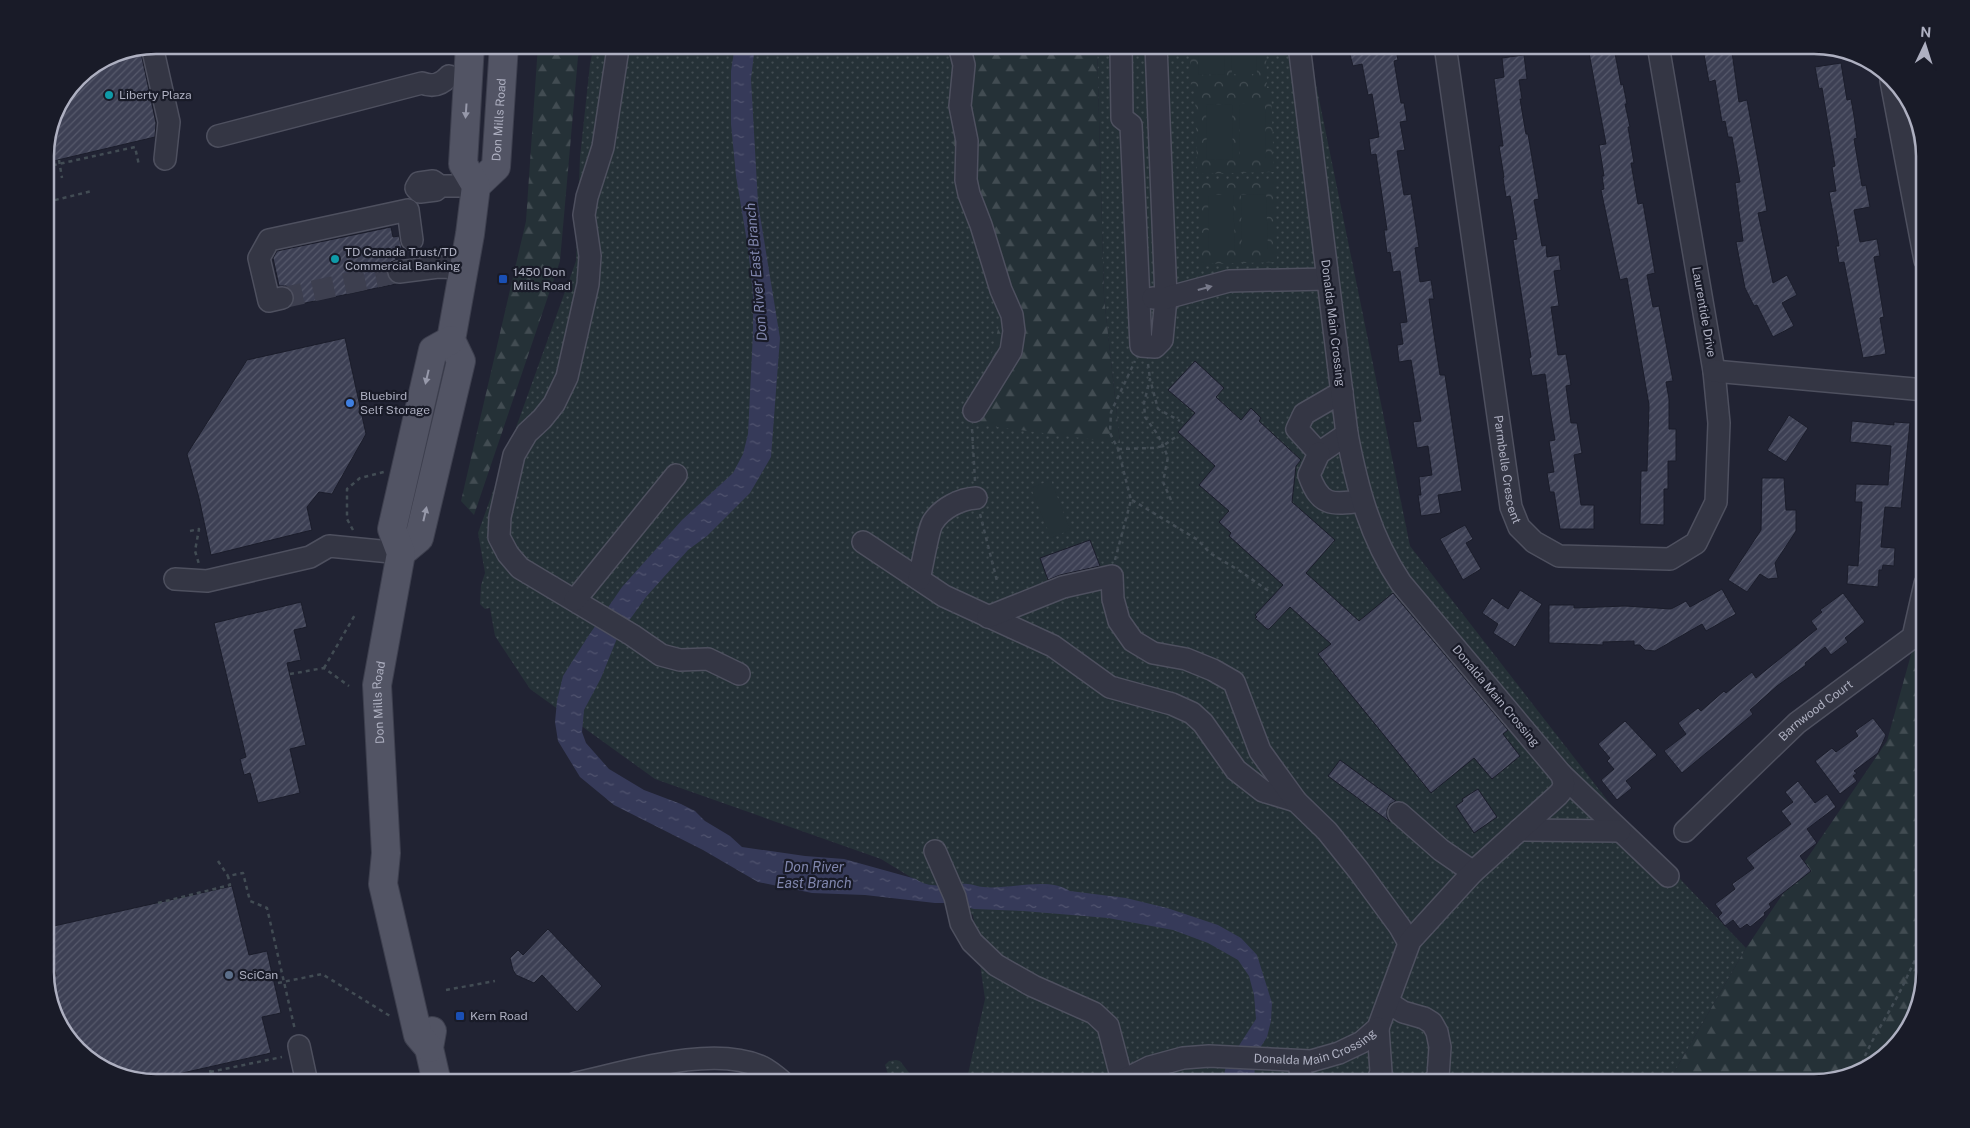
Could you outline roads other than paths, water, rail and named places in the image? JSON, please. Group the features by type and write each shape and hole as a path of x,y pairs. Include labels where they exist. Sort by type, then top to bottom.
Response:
{"main road":[{"path":"401,553 419,538 461,361 451,340 476,186 463,164 458,76 467,54"},
{"name":"Don Mills Road","path":"476,186 496,168 503,54"},
{"path":"458,76 501,77"},
{"name":"Don Mills Road","path":"401,553 378,685 386,853 383,884 418,1035 429,1048 431,1074"}],"street":[{"path":"154,54 169,122 165,158"},
{"path":"962,54 964,65 960,106 967,141 966,180 1001,290 1012,315 1014,331 1011,351 974,411"},
{"path":"1121,54 1122,118 1132,125 1141,346 1155,347 1162,340 1166,298 1156,54"},
{"name":"Donalda Main Crossing","path":"1134,1074 1164,1062 1194,1056 1291,1061 1318,1060 1354,1047 1378,1028 1389,1003 1408,944 1473,872 1561,792 1564,782 1561,774 1401,583 1382,552 1362,501 1347,434 1299,54"},
{"name":"Parmbelle Crescent","path":"1446,54 1511,506 1519,527 1534,542 1559,556 1670,559 1696,544 1716,502 1719,423 1714,371"},
{"name":"Laurentide Drive","path":"1660,54 1714,371 1916,389"},
{"path":"617,55 603,146 587,197 584,215 590,256 588,284 569,369 554,404 527,433 514,455 500,517 499,537 508,554 520,568 632,635 661,655 680,660 708,659 739,674"},
{"path":"218,136 422,83 426,76 441,73 458,76"},
{"path":"1893,92 1916,213"},
{"path":"440,186 476,186"},
{"path":"282,298 269,301 259,258 269,240 408,210 412,240"},
{"path":"398,272 438,267 464,268"},
{"path":"1140,298 1166,298 1229,281 1327,278"},
{"path":"1319,453 1297,429 1304,414 1342,392"},
{"path":"1347,434 1319,453 1309,475 1315,492 1328,501 1340,504 1362,501"},
{"path":"574,600 676,475"},
{"path":"919,580 932,523 946,509 966,499 976,498"},
{"path":"863,542 944,596 1053,646 1110,687 1172,704 1192,713 1203,723 1236,770 1263,791 1296,801"},
{"path":"175,579 207,581 310,557 329,546 401,553"},
{"path":"988,617 1063,587 1112,576 1112,600 1118,621 1133,641 1153,653 1186,659 1213,670 1234,682 1260,751 1296,801 1327,831 1400,927 1408,944"},
{"name":"Barnwood Court","path":"1685,831 1797,723 1913,637 1916,624"},
{"path":"1561,774 1668,876"},
{"path":"1399,813 1441,850 1473,872"},
{"path":"1519,830 1620,831"},
{"path":"1441,850 1457,890"},
{"path":"937,855 955,897 961,923 972,942 996,965 1033,986 1094,1013 1108,1026 1118,1074"},
{"path":"1389,1003 1403,1012 1424,1018 1432,1023 1440,1047 1438,1074"},
{"path":"1378,1028 1379,1074"},
{"path":"1354,1047 1363,1050 1372,1058 1378,1074"},
{"path":"299,1050 305,1074"},
{"path":"619,1074 667,1064 712,1058 748,1062 762,1067 772,1074"},
{"path":"1291,1061 1298,1074"}],"water":[{"name":"Don River East Branch","path":"734,54 754,54 751,79 758,203 780,338 771,457 750,493 707,536 688,550 646,597 618,636 601,678 584,710 582,732 586,743 609,769 644,790 695,811 705,821 730,836 742,847 805,856 844,859 916,879 928,885 970,884 981,887 993,887 1051,884 1070,891 1126,898 1167,908 1218,925 1241,938 1257,955 1272,1003 1271,1021 1267,1037 1260,1048 1255,1064 1254,1074 1224,1074 1226,1066 1256,1019 1254,995 1249,976 1238,960 1208,943 1173,930 1108,918 974,909 950,903 865,895 812,893 758,882 703,850 614,805 580,777 558,741 555,722 557,701 563,676 587,638 622,587 682,520 733,473 743,454 748,434 753,293 748,248 736,176 731,124 731,71"}],"tunnel":[{"path":"282,298 399,272"}],"place":[{"name":"Liberty Plaza","path":"109,95"},
{"name":"TD Canada Trust/TD Commercial Banking","path":"335,259"},
{"name":"1450 Don Mills Road","path":"503,279"},
{"name":"Bluebird Self Storage","path":"350,403"},
{"name":"SciCan","path":"229,975"},
{"name":"Kern Road","path":"460,1016"}]}
